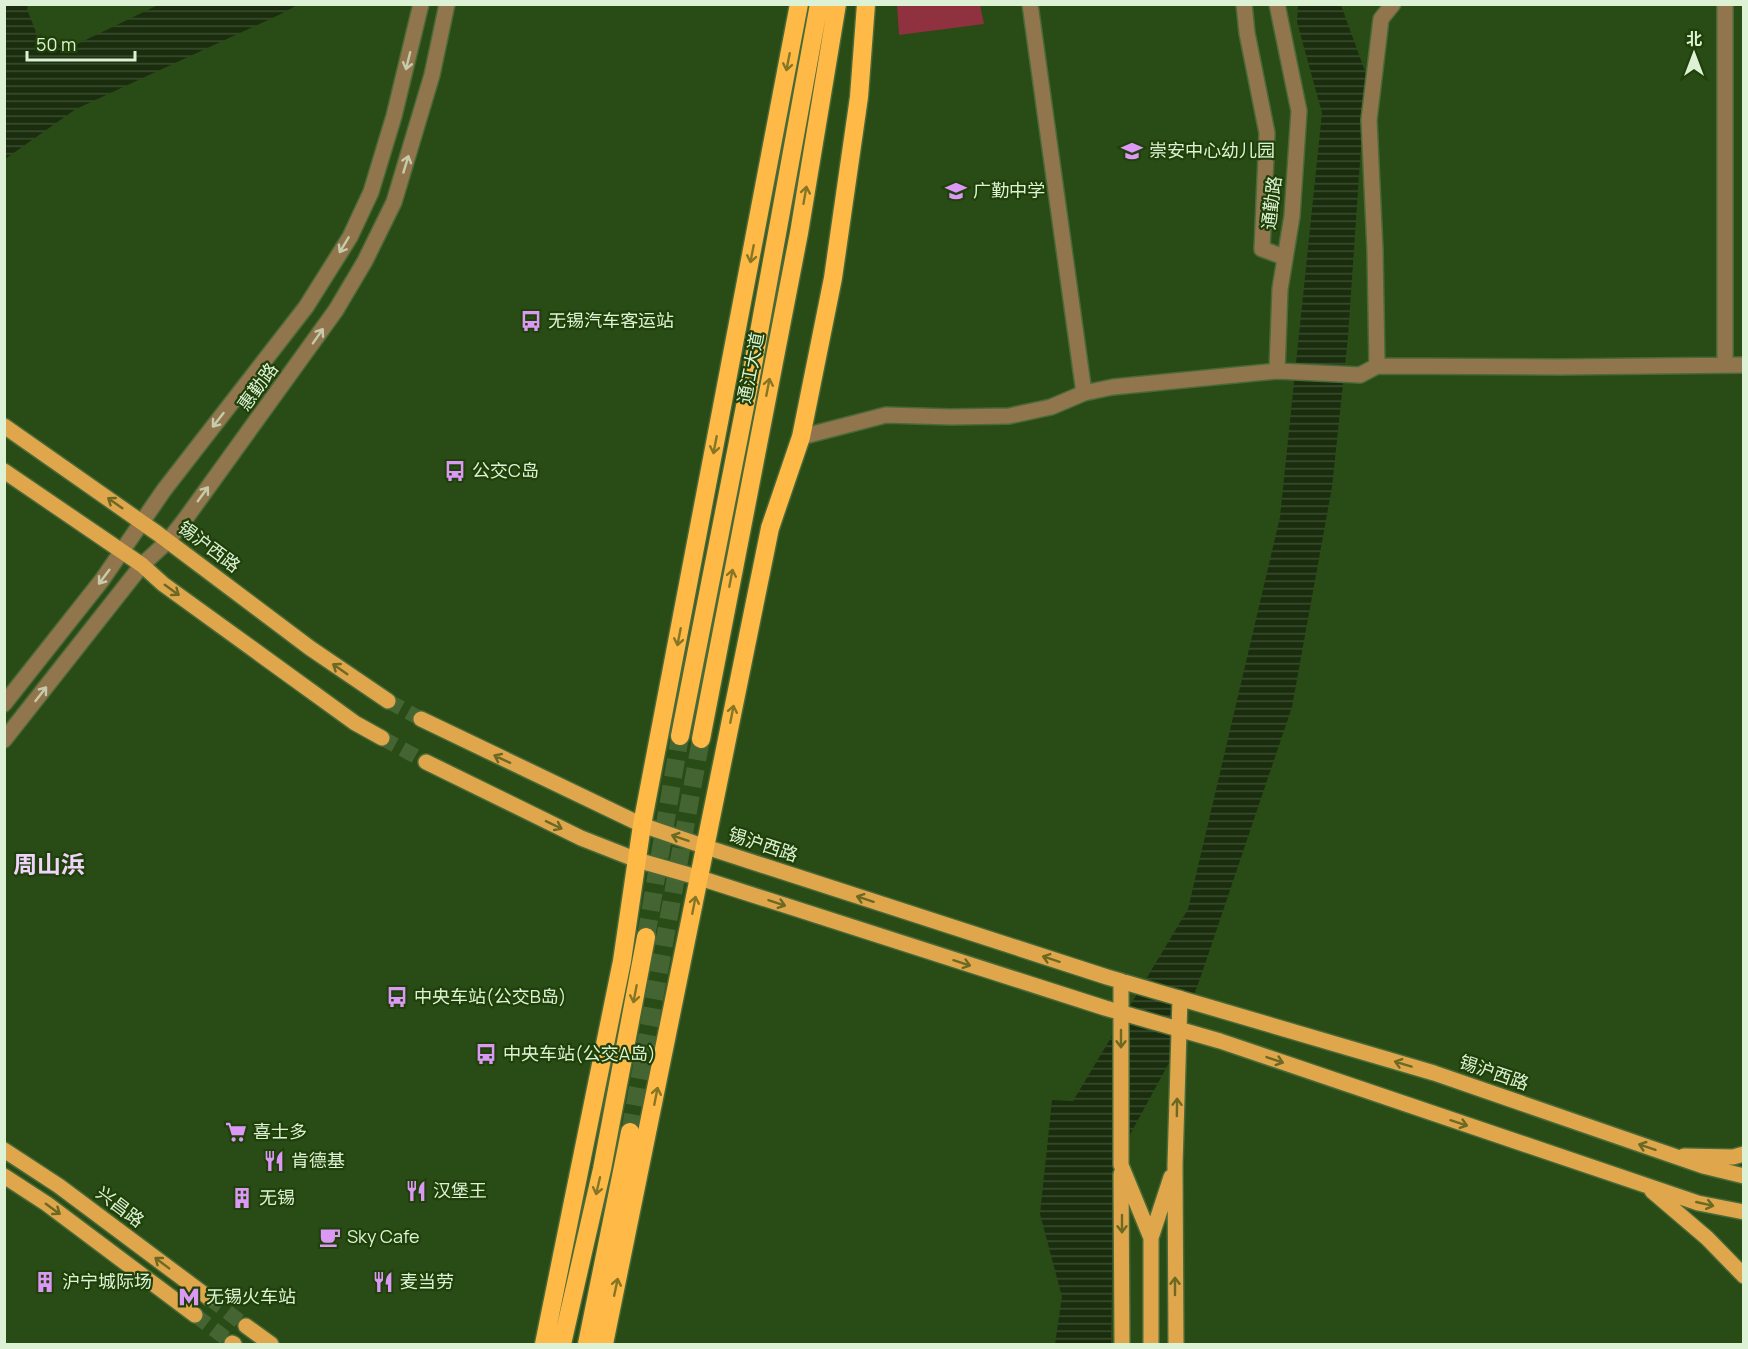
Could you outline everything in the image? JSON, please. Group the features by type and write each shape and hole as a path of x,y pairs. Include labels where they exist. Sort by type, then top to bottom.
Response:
{"highway":[{"path":"544,1344 622,961 642,825 799,4"},
{"name":"通江大道","path":"680,736 751,376 819,4"},
{"name":"通江大道","path":"701,739 799,233 837,4"},
{"path":"604,1344 770,528 801,437 833,278 859,97 866,4"},
{"path":"562,1344 602,1169 646,937"},
{"path":"587,1344 630,1132"}],"main road":[{"name":"锡沪西路","path":"4,426 141,521 310,648 388,701"},
{"path":"4,471 142,565 163,584 355,723 382,738"},
{"name":"锡沪西路","path":"421,719 642,825 1114,979 1434,1073 1671,1156 1743,1176"},
{"path":"426,762 581,838 637,860 700,878 1121,1013 1220,1041 1698,1203 1743,1212"},
{"path":"1114,979 1121,1013 1122,1344"},
{"path":"1176,1344 1175,1165 1180,998"},
{"name":"兴昌路","path":"4,1150 59,1186 209,1298"},
{"path":"1671,1156 1732,1157 1743,1154"},
{"path":"1121,1165 1151,1238"},
{"path":"1151,1344 1151,1238 1175,1165"},
{"path":"4,1176 47,1204 195,1315"},
{"path":"1645,1185 1707,1238 1743,1276"},
{"path":"246,1326 271,1344"}],"street":[{"name":"惠勤路","path":"4,704 122,552 141,521 202,440 306,307 350,237 374,183 420,18 421,4"},
{"name":"惠勤路","path":"4,740 142,565 168,541 336,310 365,261 394,202 432,75 447,4"},
{"path":"1030,4 1084,393"},
{"path":"1244,4 1247,33 1267,133 1262,249 1284,257"},
{"name":"通勤路","path":"1276,4 1299,111 1292,216 1280,289 1277,371"},
{"path":"1377,366 1369,120 1381,20 1393,4"},
{"path":"1725,4 1725,364"},
{"path":"801,437 886,415 1010,416 1051,406 1084,393 1113,387 1277,371 1360,375 1377,366 1560,367 1743,364"}],"shaded area":[{"path":"5,4 28,5 27,9 39,40 71,47 158,5 297,5 76,109 5,159"},
{"path":"897,5 980,5 984,24 899,35"},
{"path":"1298,5 1341,5 1366,74 1348,337 1332,487 1292,707 1170,1061 1114,1164 1111,1344 1055,1344 1062,1297 1040,1214 1052,1100 1073,1101 1188,909 1280,517 1322,113 1297,22"}],"tunnel":[{"path":"388,701 421,719"},
{"path":"646,937 680,736"},
{"path":"382,738 426,762"},
{"path":"630,1132 701,739"},
{"path":"209,1298 246,1326"},
{"path":"195,1315 232,1343"}],"place":[{"name":"崇安中心幼儿园","path":"1132,151"},
{"name":"广勤中学","path":"956,191"},
{"name":"无锡汽车客运站","path":"531,321"},
{"name":"公交C岛","path":"455,471"},
{"name":"中央车站(公交B岛)","path":"397,997"},
{"name":"中央车站(公交A岛)","path":"486,1054"},
{"name":"喜士多","path":"236,1132"},
{"name":"肯德基","path":"274,1161"},
{"name":"汉堡王","path":"416,1191"},
{"name":"无锡","path":"242,1198"},
{"name":"Sky Cafe","path":"330,1237"},
{"name":"沪宁城际场","path":"45,1282"},
{"name":"麦当劳","path":"383,1282"},
{"name":"无锡火车站","path":"189,1297"}],"district":[{"name":"周山浜","path":"49,865"}]}
